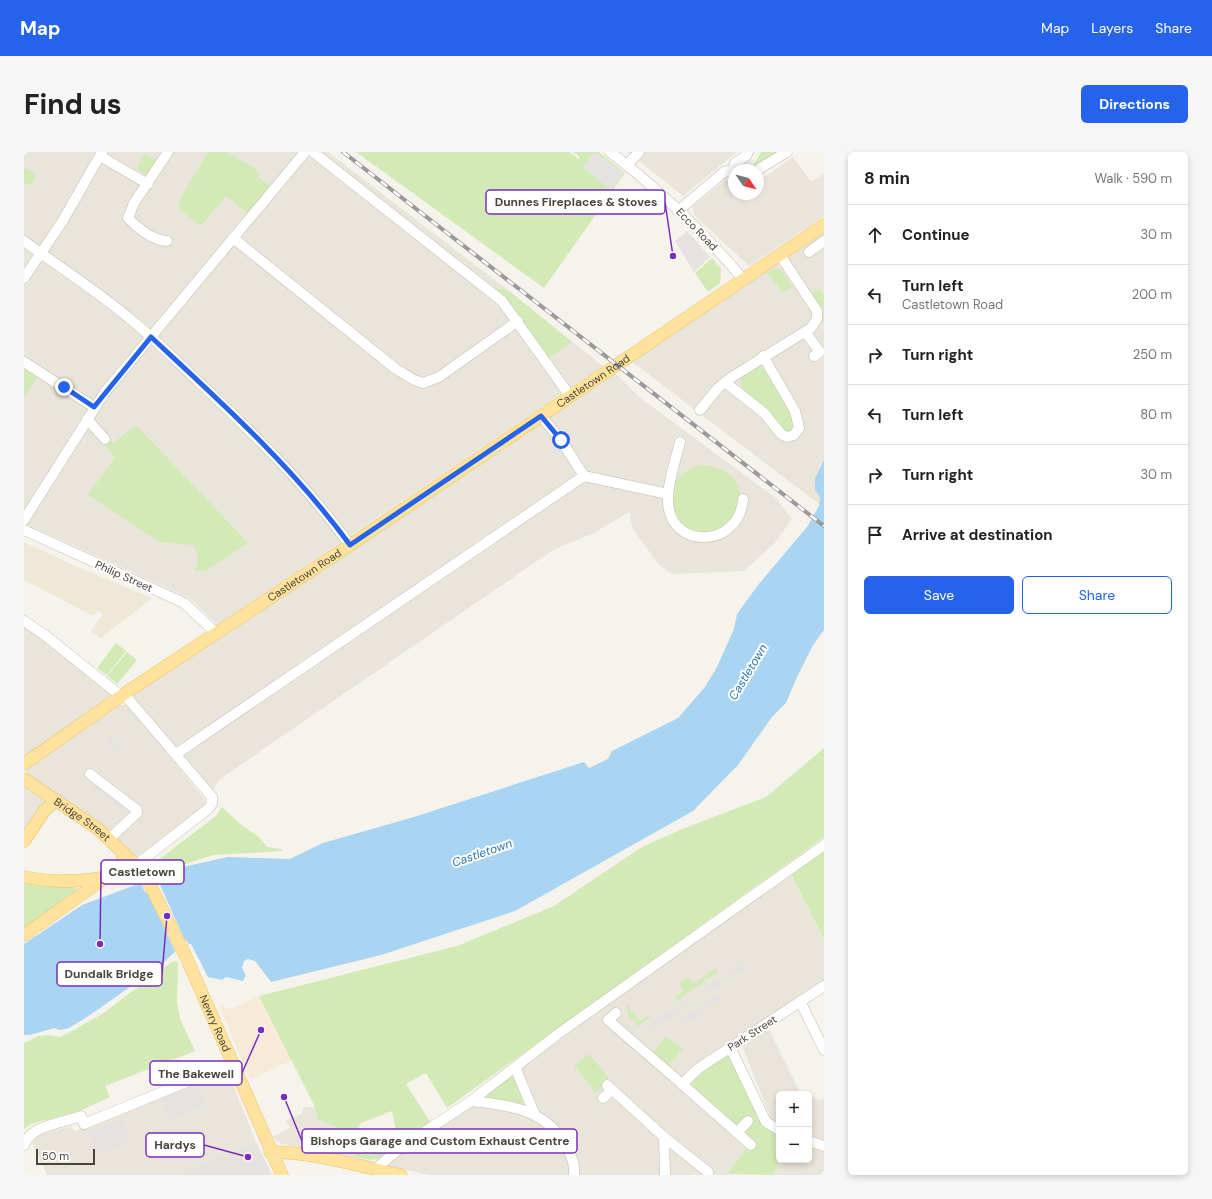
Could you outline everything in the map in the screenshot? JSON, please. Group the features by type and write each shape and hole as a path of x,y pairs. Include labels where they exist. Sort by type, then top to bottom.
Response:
{"main road":[{"name":"Castletown Road","path":"24,764 123,695 350,545 824,225"},
{"name":"Bridge Street","path":"24,779 87,820 136,865"},
{"path":"24,841 45,810 56,800"},
{"path":"24,935 108,877 123,863 122,852"},
{"name":"Newry Road","path":"136,865 146,878 186,957 233,1063 270,1152 282,1175"},
{"path":"24,877 40,880 63,881 85,880 126,874 146,878"},
{"path":"270,1152 284,1152 401,1175"}],"street":[{"path":"167,241 158,239 133,224 128,218 134,204 168,152"},
{"path":"24,520 94,407 305,152"},
{"path":"313,152 494,294 509,309 518,321 570,396"},
{"name":"Ecco Road","path":"610,152 679,210 743,279"},
{"path":"627,165 639,152"},
{"path":"735,164 735,162 746,156 748,152"},
{"path":"764,166 786,153"},
{"path":"24,278 62,222 101,154 148,184"},
{"path":"679,210 724,172 728,171"},
{"path":"233,238 396,369 414,380 423,383 439,377 518,321"},
{"path":"24,241 128,317 151,337 238,419 275,457 305,489 350,545"},
{"path":"809,252 824,241"},
{"path":"700,410 725,382 763,356 811,328 817,319 817,311 780,255"},
{"path":"805,332 820,352 814,356"},
{"path":"725,382 764,413 781,434 787,437 794,435 799,428 795,411 763,356"},
{"path":"24,362 94,407"},
{"path":"541,416 561,440 584,476 668,494"},
{"path":"87,419 105,439"},
{"path":"680,442 668,494 669,510 674,522 690,534 705,538 719,535 734,524 740,513 742,499"},
{"path":"176,754 584,476"},
{"name":"Philip Street","path":"24,530 184,603 216,633"},
{"path":"25,623 46,636 123,695 212,797 212,804 208,809 136,865"},
{"path":"90,774 137,810 137,813 109,839"},
{"path":"375,1169 403,1146 471,1101 558,1034 824,844"},
{"name":"Park Street","path":"682,1084 699,1068 824,986"},
{"path":"800,1001 824,1050"},
{"path":"616,1013 608,1020 751,1145"},
{"path":"730,1047 766,1122 776,1128"},
{"path":"24,1145 30,1134 81,1116 84,1124 233,1063"},
{"path":"515,1068 534,1113"},
{"path":"603,1098 610,1087 664,1137 708,1172 708,1175"},
{"path":"471,1101 506,1104 534,1113 564,1141 573,1162 574,1175"},
{"path":"737,1133 748,1121"},
{"path":"664,1137 665,1175"},
{"path":"812,1143 824,1146"}],"shaded area":[{"path":"24,152 328,152 509,291 603,366 217,625 189,598 24,523"},
{"path":"595,152 624,173 611,190 582,167"},
{"path":"628,152 737,152 683,196"},
{"path":"793,157 811,182 824,174 824,216 749,266 694,215 693,206 724,181 728,181 728,200 764,200 764,176"},
{"path":"687,231 710,257 694,272 675,241"},
{"path":"824,232 824,460 815,490 820,497 819,504 631,361"},
{"path":"616,374 639,397 776,498 792,519 775,543 744,571 672,574 659,565 633,529 629,512 594,533 553,550 220,779 213,790 184,756 184,753 179,746 175,746 134,699 134,694"},
{"path":"24,542 64,561 152,598 101,638 91,631 103,614 98,610 93,616 24,580"},
{"path":"24,627 35,633 112,694 24,760"},
{"path":"114,705 128,705 205,800 204,807 137,860 26,775 26,767"},
{"path":"111,737 122,751 118,755 107,740"},
{"path":"97,783 128,806 124,811 93,788"},
{"path":"24,784 49,800 24,839"},
{"path":"791,874 824,939 824,981 717,1050 717,1061 739,1125 752,1141 727,1174 728,1175 429,1175 388,1166 394,1158"},
{"path":"740,964 744,969 729,979 726,973"},
{"path":"720,978 723,983 705,995 701,990"},
{"path":"717,995 720,1000 702,1012 699,1007"},
{"path":"259,996 292,1060 250,1080 219,1005 232,1009"},
{"path":"687,999 691,1004 649,1032 646,1026"},
{"path":"697,1008 700,1014 682,1026 678,1020"},
{"path":"769,1029 799,1091 776,1091 776,1131 742,1046"},
{"path":"223,1074 231,1080 256,1142 172,1175 47,1175 32,1142 38,1135 71,1126 75,1131"},
{"path":"196,1084 205,1105 169,1120 160,1098"},
{"path":"812,1097 819,1100 824,1098 824,1175 774,1175 777,1163 812,1163"},
{"path":"304,1107 315,1107 317,1119 341,1129 355,1157 282,1144 272,1137 290,1128 286,1120 301,1114"},
{"path":"122,1119 131,1141 98,1155 89,1133"},
{"path":"256,1142 272,1175 172,1175"}],"green space":[{"path":"208,152 228,152 258,171 258,177 271,186 248,214 226,196 201,226 179,209 179,201"},
{"path":"356,152 569,152 579,159 580,157 573,152 599,152 625,173 544,288"},
{"path":"761,152 782,152 763,164 754,164"},
{"path":"145,154 156,160 148,173 145,174 136,169"},
{"path":"24,168 32,171 35,177 33,183 26,185 24,184"},
{"path":"712,258 721,269 720,283 708,292 695,273"},
{"path":"776,268 781,270 793,287 783,293 766,273"},
{"path":"493,287 509,291 572,342 548,358 508,301"},
{"path":"819,288 824,295 823,322 819,322 811,294"},
{"path":"755,366 763,368 767,371 795,421 796,427 789,433 778,426 741,388 742,380 746,373"},
{"path":"24,368 37,377 24,397"},
{"path":"136,425 248,543 206,571 194,571 198,558 193,545 160,542 88,495 115,457 103,443 108,436 113,443"},
{"path":"701,465 715,467 722,470 733,478 739,490 740,500 736,517 711,535 685,529 671,508 671,493 677,480 687,470"},
{"path":"116,643 126,651 107,675 97,668"},
{"path":"127,652 137,660 117,684 107,676"},
{"path":"824,748 824,837 447,1108 426,1073 406,1084 430,1122 378,1159 370,1160 355,1157 341,1129 317,1119 315,1107 259,996 457,946 554,906 642,847 680,830 766,797","holes":["392,1111 396,1131 366,1142 356,1134 361,1123"]},
{"path":"222,807 240,824 259,837 267,847 281,849 283,851 214,855 185,864 158,877 153,869 153,864 216,816"},
{"path":"824,849 824,939 791,874"},
{"path":"24,884 47,887 74,887 77,889 24,930"},
{"path":"173,961 178,962 177,1003 180,1019 195,1051 105,1086 110,1097 82,1110 31,1124 24,1129 24,1043 39,1036 47,1035 60,1037 70,1032 102,1014"},
{"path":"716,968 718,972 706,980 704,976"},
{"path":"688,977 693,984 703,977 705,981 677,1000 675,997 684,991 679,983"},
{"path":"627,1004 639,1021 649,1015 650,1017 638,1026 628,1015"},
{"path":"666,1036 683,1049 669,1065 653,1052"},
{"path":"589,1054 609,1078 595,1093 574,1066"},
{"path":"726,1055 729,1055 775,1133 776,1163 778,1163 774,1175 727,1174 752,1141 739,1125 736,1125 690,1086 689,1082 691,1077"},
{"path":"511,1075 515,1077 526,1103 525,1105 513,1101 483,1097"}],"water":[{"path":"824,460 824,630 813,645 786,703 772,717 738,765 693,811 515,911 381,955 271,982 255,961 248,959 244,961 242,968 246,975 243,981 226,977 222,980 208,977 191,944 181,946 161,965 69,1028 60,1030 54,1028 30,1035 24,1035 24,944 82,905 187,866 228,857 290,859 323,843 414,817 584,762 589,768 608,759 612,751 678,718 705,687 717,667 734,629 737,614 758,585 807,527 819,506 820,497 815,490 815,479"}],"pier":[{"path":"156,876 184,938 191,946 194,954 190,947 182,948 176,954 149,895 145,892 141,884"}],"railway":[{"path":"343,152 824,526"}],"place":[{"name":"Dunnes Fireplaces & Stoves","path":"673,256"},
{"name":"Dundalk Bridge","path":"167,916"},
{"name":"Castletown","path":"100,944"},
{"name":"The Bakewell","path":"261,1030"},
{"name":"Bishops Garage and Custom Exhaust Centre","path":"284,1097"},
{"name":"Hardys","path":"248,1157"}],"route":[{"path":"64,387 94,407 151,337 238,419 290,473 305,489 350,545 541,416 561,440"}]}
